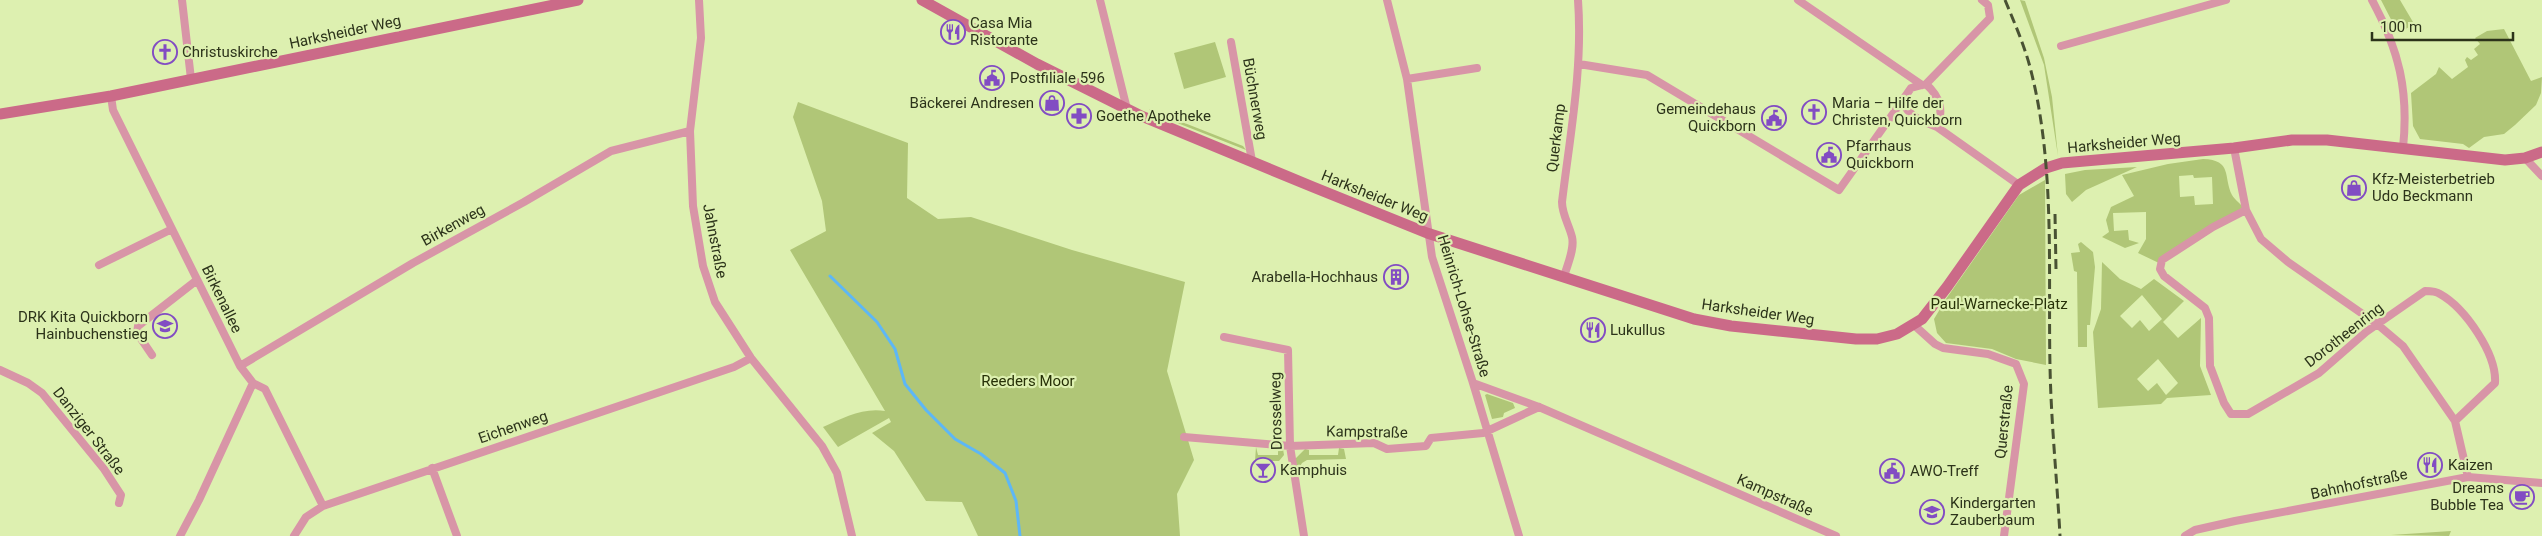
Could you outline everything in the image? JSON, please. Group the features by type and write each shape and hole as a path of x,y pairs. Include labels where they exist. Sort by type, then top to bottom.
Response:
{"main road":[{"name":"Harksheider Weg","path":"0,114 111,96 578,0"},
{"name":"Harksheider Weg","path":"922,0 1037,64 1127,109 1427,233 1689,318 1731,326 1856,339 1877,339 1897,334 1922,319 2019,185 2046,168 2062,163 2234,148 2292,140 2327,140 2495,159 2525,158 2542,152"}],"street":[{"path":"182,0 191,79"},
{"name":"Jahnstraße","path":"700,0 701,38 690,131 693,206 703,266 715,302 751,358 822,446 837,472 852,536"},
{"path":"1100,0 1127,109"},
{"name":"Heinrich-Lohse-Straße","path":"1386,0 1408,79 1427,233 1432,257 1473,383 1519,536"},
{"name":"Querkamp","path":"1564,277 1573,246 1562,202 1581,39 1578,0"},
{"path":"1798,0 1924,84 1940,103 1942,114 1938,127"},
{"path":"1579,64 1648,75 1839,190 1911,88 1924,84 1990,18 1988,5 1982,0"},
{"path":"2061,46 2226,0"},
{"path":"2372,0 2400,61 2406,114 2404,148"},
{"name":"Büchnerweg","path":"1231,42 1252,161"},
{"path":"1408,79 1477,68"},
{"name":"Birkenallee","path":"111,96 113,110 240,366 253,383 265,389 323,506"},
{"path":"1902,101 1905,108 1916,118 1938,127 2019,185"},
{"name":"Birkenweg","path":"240,366 406,267 524,202 611,150 690,131"},
{"path":"2234,148 2246,210 2261,239 2288,262 2377,324 2403,346 2455,421 2468,477"},
{"path":"2525,158 2542,176"},
{"name":"Dorotheenring","path":"2246,210 2213,227 2162,260 2160,270 2164,276 2205,308 2209,318 2209,361 2224,403 2231,414 2248,414 2319,373 2377,324 2425,291 2439,292 2457,307 2473,326 2488,352 2496,373 2495,383 2455,421"},
{"path":"99,265 172,229"},
{"path":"152,355 137,333 138,326 197,280"},
{"name":"Querstraße","path":"1914,325 1935,344 1943,348 1988,354 2016,364 2024,384 2004,536"},
{"name":"Drosselweg","path":"1224,337 1288,350 1290,446 1304,536"},
{"name":"Eichenweg","path":"294,536 306,517 323,506 734,367 751,358"},
{"name":"Danziger Straße","path":"0,370 28,383 42,393 104,469 121,495 119,503"},
{"path":"180,536 199,500 253,383"},
{"name":"Kampstraße","path":"1473,383 1539,407 1836,536"},
{"name":"Kampstraße","path":"1184,437 1290,446 1374,443 1387,449 1426,446 1431,438 1483,432 1539,407"},
{"path":"432,468 457,536"},
{"name":"Bahnhofstraße","path":"2185,536 2195,530 2234,521 2468,477 2542,483"}],"green space":[{"path":"2020,0 2025,1 2044,58 2052,97 2058,156 2044,65"},
{"path":"2381,0 2400,0 2413,25 2398,33"},
{"path":"2504,29 2531,81 2542,77 2541,93 2536,105 2504,134 2484,137 2469,148 2463,144 2420,139 2413,126 2411,93 2436,74 2439,67 2452,79 2468,67 2465,60 2467,57 2471,60 2478,55 2474,49 2480,44 2475,38 2487,31"},
{"path":"1215,42 1226,77 1184,89 1174,53"},
{"name":"Reeders Moor","path":"798,102 908,143 907,198 938,219 971,217 1072,250 1185,282 1167,371 1194,460 1177,494 1180,536 978,536 962,502 926,501 894,451 872,433 891,422 889,418 838,447 823,427 861,412 885,411 790,250 826,231 822,201 793,117"},
{"path":"1149,109 1243,146 1246,150 1152,113"},
{"path":"2203,159 2219,163 2223,166 2232,195 2246,210 2161,264 2138,253 2146,239 2146,212 2113,213 2114,231 2128,230 2129,240 2139,243 2125,248 2102,237 2109,232 2106,220 2111,207 2134,196 2122,175 2168,164","holes":["2193,175 2194,178 2212,177 2213,204 2195,205 2194,196 2180,197 2179,176"]},
{"path":"2137,167 2086,190 2072,202 2066,194 2065,174 2085,170"},
{"name":"Paul-Warnecke-Platz","path":"2045,180 2046,365 2016,359 1992,349 1946,343 1937,333 1934,319 1946,299 2019,195"},
{"path":"2081,242 2093,252 2095,267 2090,325 2087,325 2087,347 2078,347 2077,272 2074,271 2071,253 2080,252 2078,244"},
{"path":"2102,262 2120,279 2141,289 2154,279 2184,301 2163,322 2178,338 2201,318 2200,366 2211,395 2167,398 2161,404 2098,408 2093,332 2101,309","holes":["2142,295 2162,319 2149,331 2140,320 2132,328 2120,316","2158,359 2178,383 2166,395 2157,383 2148,391 2137,379"]},
{"path":"1487,394 1513,403 1515,408 1504,413 1503,417 1492,419 1485,395"},
{"path":"1256,447 1258,455 1278,455 1278,448 1283,449 1284,455 1279,461 1255,461"},
{"path":"1339,448 1344,449 1346,459 1307,460 1302,463 1298,470 1295,459 1305,449 1309,450 1309,455 1338,455"},
{"path":"2451,531 2449,536 2391,535"}],"waterway":[{"path":"830,276 877,322 895,349 905,384 926,410 955,439 981,454 1005,473 1016,501 1020,536"}],"railway":[{"path":"2005,0 2030,65 2044,147 2049,220 2051,387 2060,536"},
{"path":"2055,214 2056,269"}],"place":[{"name":"Casa Mia Ristorante","path":"953,32"},
{"name":"Christuskirche","path":"165,52"},
{"name":"Postfiliale 596","path":"992,78"},
{"name":"Bäckerei Andresen","path":"1052,103"},
{"name":"Maria – Hilfe der Christen, Quickborn","path":"1814,112"},
{"name":"Goethe Apotheke","path":"1079,116"},
{"name":"Gemeindehaus Quickborn","path":"1774,118"},
{"name":"Pfarrhaus Quickborn","path":"1829,155"},
{"name":"Kfz-Meisterbetrieb Udo Beckmann","path":"2354,188"},
{"name":"Arabella-Hochhaus","path":"1396,277"},
{"name":"DRK Kita Quickborn Hainbuchenstieg","path":"165,326"},
{"name":"Lukullus","path":"1593,330"},
{"name":"Kaizen","path":"2430,465"},
{"name":"Kamphuis","path":"1263,470"},
{"name":"AWO-Treff","path":"1892,471"},
{"name":"Dreams Bubble Tea","path":"2522,497"},
{"name":"Kindergarten Zauberbaum","path":"1932,512"}]}
